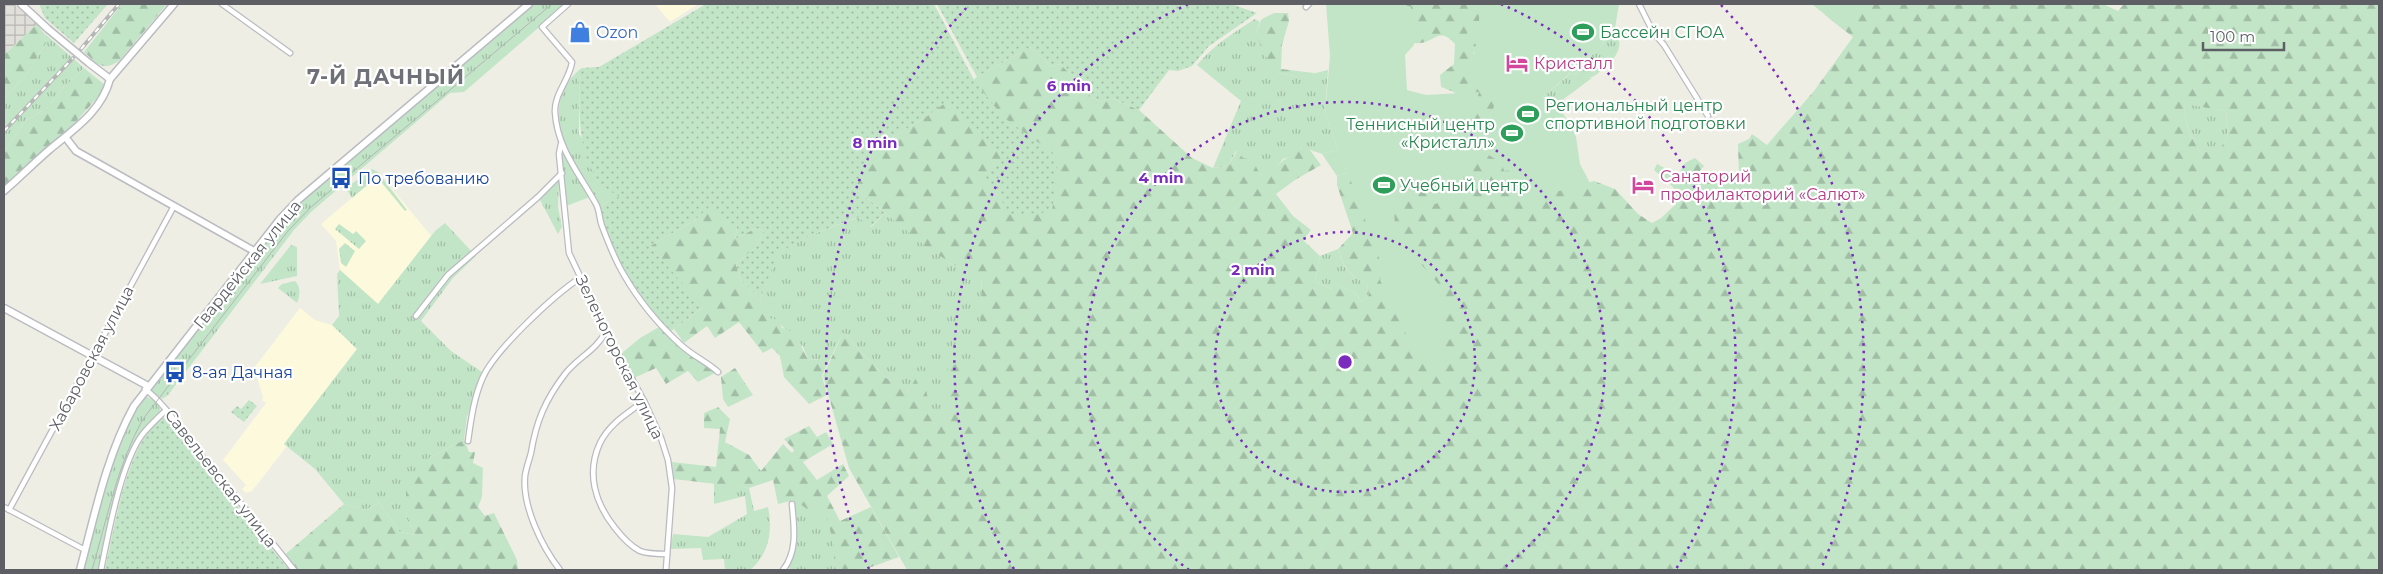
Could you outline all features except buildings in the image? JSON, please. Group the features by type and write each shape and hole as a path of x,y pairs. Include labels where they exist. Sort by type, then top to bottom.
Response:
{"main road":[{"path":"21,4 89,63 110,78"},
{"path":"4,191 50,149 66,138 103,99 107,92 110,78 174,4"},
{"name":"Гвардейская улица","path":"80,570 105,473 121,429 146,387 280,219 305,194 529,4"},
{"path":"66,138 76,151 254,251"},
{"path":"4,308 146,387"}],"street":[{"path":"222,4 290,53"},
{"path":"568,4 542,27 572,62 571,72 562,87 555,109 561,144 598,206 601,226 614,255 650,314 682,346 718,372"},
{"path":"1639,4 1653,32 1664,45 1708,116"},
{"name":"Зеленогорская улица","path":"561,144 559,154 569,253 606,331 644,401 661,438 671,476 666,570"},
{"path":"416,316 448,275 538,197 562,173"},
{"name":"Хабаровская улица","path":"6,508 93,356 174,206"},
{"path":"468,440 476,397 484,375 496,356 528,322 580,278"},
{"path":"560,570 539,535 529,506 525,475 534,432 552,392 566,372 601,342 606,331"},
{"name":"Савельевская улица","path":"146,387 294,570"},
{"path":"644,401 620,416 600,443 593,464 593,482 603,511 621,535 641,551 667,554"},
{"path":"101,570 119,490 133,452 142,435 166,410"},
{"path":"782,570 792,554 794,539 792,504"},
{"path":"6,508 85,550"}],"shaded area":[{"path":"4,4 14,4 37,24 4,55"},
{"path":"655,4 698,4 670,22"},
{"path":"380,174 432,237 378,304 340,270 336,241 321,224"},
{"path":"300,308 315,320 332,325 357,349 284,444 287,446 252,491 246,493 242,489 246,485 223,460 266,403 262,400 263,397 254,368"}],"green space":[{"path":"39,4 108,4 74,43 45,18"},
{"path":"122,4 167,4 120,60 109,66 99,65 91,61 92,59 84,52"},
{"path":"534,4 566,4 464,92 450,93 311,212 294,230 168,395 162,399 152,392 152,386 282,221 300,202"},
{"path":"706,4 934,4 974,80 1003,117 1053,153 1058,161 1052,212 1011,215 992,186 981,178 1004,157 969,126 948,101 923,119 875,147 855,188 885,213 870,227 858,217 811,235 778,253 760,299 740,279 736,264 756,247 764,231 756,228 735,239 737,227 709,207 695,220 650,246 703,307 670,332 647,306 629,278 601,217 600,206 620,196 604,188 588,161 581,132 579,70 582,68 599,67"},
{"path":"937,4 1231,4 1257,13 1209,46 1192,66 1178,71 1169,70 1139,110 1112,98 1100,102 1074,85 1078,81 1060,64 1052,67 1030,47 977,77"},
{"name":"Учебный центр","path":"1326,4 1403,4 1411,7 1411,12 1415,13 1414,45 1405,55 1407,90 1426,95 1479,92 1472,119 1481,156 1463,170 1465,193 1435,204 1428,176 1394,201 1395,234 1440,286 1444,367 1424,361 1408,338 1380,280 1383,269 1348,173 1337,176 1322,154 1338,150 1325,113 1330,56"},
{"path":"1397,4 1509,4 1536,9 1596,75 1589,78 1583,66 1574,75 1566,70 1481,44 1473,53 1479,64 1500,85 1488,132 1534,196 1594,181 1615,189 1638,214 1652,223 1661,218 1676,204 1673,187 1654,170 1657,164 1678,175 1685,163 1695,158 1704,166 1698,173 1708,179 1717,175 1739,177 1738,144 1749,139 1752,134 1767,145 1814,91 1853,37 1825,15 1824,4 2103,4 2118,11 2124,4 2379,4 2379,570 907,570 849,468 823,376 843,333 886,378 908,392 921,369 934,424 946,419 946,384 952,382 946,358 954,362 961,358 970,370 980,331 982,275 952,264 924,245 855,188 875,147 923,119 977,77 1030,47 1052,67 1060,64 1078,81 1075,86 1100,102 1112,98 1139,110 1192,158 1213,168 1228,166 1237,151 1243,158 1253,160 1260,175 1268,168 1275,169 1302,147 1286,140 1290,133 1299,135 1321,165 1276,194 1293,216 1311,230 1303,240 1320,256 1315,281 1331,289 1332,282 1355,293 1362,302 1369,295 1367,284 1348,270 1338,249 1353,233 1337,185 1337,176 1348,173 1427,171 1436,203 1457,167 1462,101 1454,92 1441,87 1440,75 1454,64 1455,44 1445,36 1437,36 1420,43 1404,41","holes":["2190,105 2226,111 2228,138 2217,152 2200,152 2187,124 2185,106"]},
{"name":"Региональный центр спортивной подготовки","path":"1480,4 1619,4 1615,28 1600,47 1543,97 1561,110 1572,128 1576,137 1580,164 1590,183 1520,201 1512,170 1504,171 1502,163 1482,151 1499,87 1472,85 1470,70 1476,45 1467,35 1470,21 1479,21"},
{"path":"1812,4 1861,4 1844,30"},
{"path":"1274,13 1288,13 1289,21 1282,45 1281,69 1314,73 1313,75 1299,77 1278,73 1263,53 1256,32 1262,19"},
{"path":"1255,19 1260,22 1256,32 1278,73 1299,77 1328,70 1325,113 1338,150 1322,154 1302,147 1295,155 1283,159 1275,169 1260,175 1236,151 1228,166 1213,168 1241,101 1197,65 1217,45"},
{"path":"37,24 44,33 46,43 26,75 4,99 4,55"},
{"path":"1615,28 1619,43 1616,55 1596,75 1584,61 1600,47"},
{"path":"44,33 84,68 61,90 47,108 25,121 4,152 4,99 26,75 46,43"},
{"path":"1584,66 1589,78 1592,78 1561,101 1543,97 1571,73 1574,75"},
{"path":"84,68 105,85 99,96 71,127 4,187 4,152 25,121 47,108 61,90"},
{"path":"579,70 579,134 621,196 600,206 571,157 559,121 560,103 566,86"},
{"path":"2190,104 2226,111 2228,138 2217,152 2200,152 2197,147 2185,117 2185,106"},
{"path":"564,152 590,197 566,206 561,156"},
{"path":"372,169 378,172 407,210 405,211 377,177 352,198 346,188"},
{"path":"559,181 558,207 562,227 558,234 540,200"},
{"path":"709,206 737,227 735,239 756,228 764,231 756,247 736,264 740,279 760,299 762,307 769,318 779,320 782,328 792,332 808,359 820,360 826,367 822,376 827,395 809,404 784,377 780,356 772,348 763,353 739,322 715,338 707,326 684,343 674,329 702,308 650,246 695,220"},
{"path":"885,213 952,264 982,274 981,301 1038,513 913,405 909,389 908,393 886,378 843,333 826,367 820,360 808,359 803,347 779,323 769,319 762,308 760,299 777,253 811,235 859,217 871,227"},
{"path":"445,223 476,256 453,278 421,321 451,351 482,372 467,417 464,440 430,457 406,513 415,535 400,532 379,503 365,510 344,504 315,469 284,444 357,349 332,325 339,316 337,274 340,270 378,304 435,231"},
{"path":"339,224 353,234 356,231 366,241 359,249 335,229"},
{"path":"345,243 355,251 346,267 341,263 339,249"},
{"path":"291,245 297,247 297,276 260,284"},
{"path":"1338,249 1348,271 1367,284 1369,295 1362,302 1355,293 1333,283 1331,289 1315,281 1320,256"},
{"path":"295,281 299,292 297,303 278,288 282,284"},
{"path":"659,327 681,349 715,373 698,382 688,371 666,384 656,368 634,378 622,353 640,338"},
{"path":"735,368 753,395 728,407 723,399 721,377"},
{"path":"145,396 157,402 161,412 144,431 124,475 101,570 82,570 105,479 113,456 132,414"},
{"path":"249,400 257,406 244,422 231,412 237,406 241,409"},
{"path":"718,407 730,419 725,442 749,455 761,471 783,444 792,453 794,450 784,439 809,426 817,437 826,432 833,444 803,462 817,480 843,464 849,476 827,496 840,521 871,507 899,557 863,570 843,570 834,561 834,546 827,517 811,512 795,500 778,504 773,480 749,488 674,479 672,462 716,467 720,429 704,428 704,413"},
{"path":"163,417 170,422 289,570 105,570 120,501 131,465 145,437"},
{"path":"464,440 469,452 475,452 473,463 483,468 482,497 478,507 485,516 494,513 517,560 518,570 289,570 281,558 344,504 365,510 379,503 400,532 415,535 406,513 406,483 430,457"},
{"path":"714,483 749,488 754,511 768,507 770,533 768,542 762,557 750,570 725,570 724,559 703,560 701,548 670,549 673,534 708,537 747,514 745,496 714,504"},
{"path":"819,490 854,570 791,570 789,568 797,539 794,500"}],"tram line":[{"path":"92,570 119,474 143,419 288,231 311,207 552,4"}],"railway":[{"path":"81,49 119,4"},
{"path":"4,131 73,58"}],"place":[{"name":"Ozon","path":"580,32"},
{"name":"Бассейн СГЮА","path":"1583,32"},
{"name":"Кристалл","path":"1517,63"},
{"name":"Региональный центр спортивной подготовки","path":"1528,114"},
{"name":"Теннисный центр «Кристалл»","path":"1512,133"},
{"name":"По требованию","path":"341,178"},
{"name":"Учебный центр","path":"1384,185"},
{"name":"Санаторий профилакторий «Салют»","path":"1643,185"},
{"name":"8-ая Дачная","path":"175,372"}],"district":[{"name":"7-Й ДАЧНЫЙ","path":"386,77"}]}
